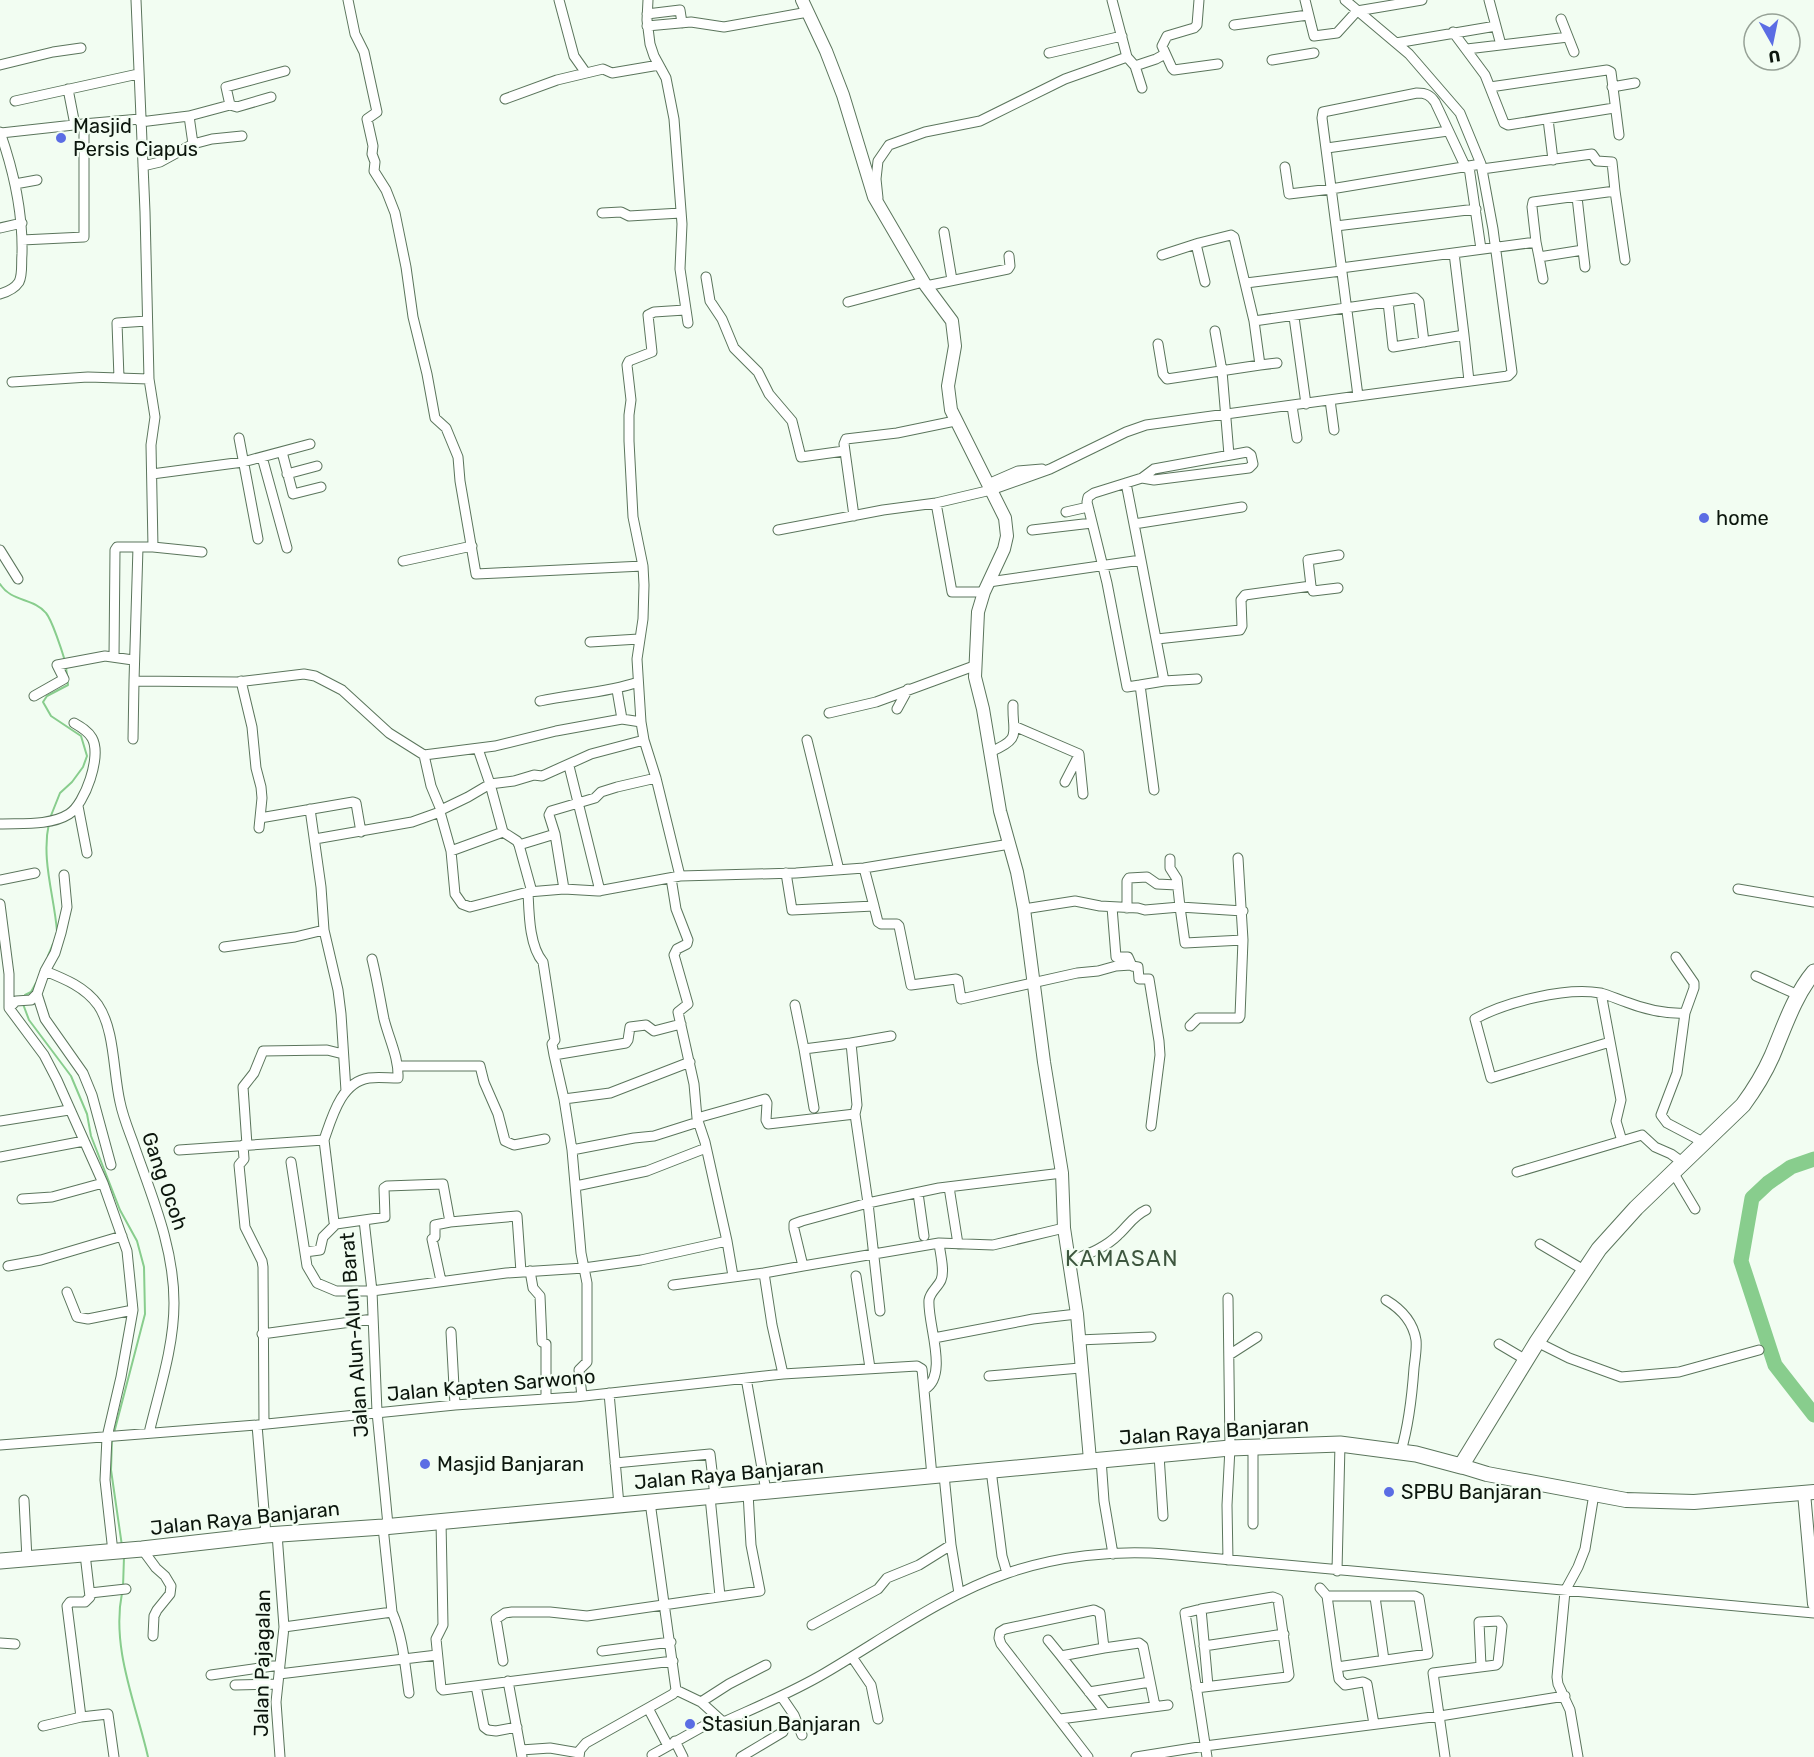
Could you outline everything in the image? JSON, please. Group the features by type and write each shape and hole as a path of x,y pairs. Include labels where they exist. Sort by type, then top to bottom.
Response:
{"main road":[{"path":"1809,1493 1675,1502 1626,1500 1487,1474 1461,1466 1537,1341 1606,1240 1743,1105 1752,1093 1771,1060 1798,995 1814,972"},
{"name":"Jalan Raya Banjaran","path":"0,1561 272,1534 386,1526 1230,1448 1340,1444 1401,1451 1461,1466"}],"street":[{"path":"136,0 146,212 149,379 155,417 151,445 153,547"},
{"path":"348,0 355,34 364,52 377,112 367,119 373,146 374,170 395,213 413,317 435,418 446,428 458,457 476,574 643,567"},
{"path":"559,0 574,56 586,73"},
{"path":"648,0 647,26 650,44 666,78 674,119 681,213 680,269 688,323"},
{"path":"802,0 826,51 843,95 874,197 929,284 953,327 954,346 948,386 955,421 999,483 1007,536 1004,549 978,612 976,689 983,709 1000,810 1024,909 1062,1173 1064,1228 1077,1314 1080,1368 1113,1554"},
{"path":"1112,0 1127,57 1135,66 1142,88"},
{"path":"1199,0 1197,25 1167,36 1162,46 1174,70 1218,64"},
{"path":"1272,60 1314,56 1314,36 1305,0"},
{"path":"778,530 936,503 1050,469 1139,427 1156,423 1225,416 1508,376 1512,372 1481,166 1460,113 1409,54 1345,0"},
{"path":"1314,36 1337,33 1357,11 1422,0"},
{"path":"1489,0 1501,45"},
{"path":"647,14 680,10 682,23"},
{"path":"647,26 682,23 724,27 808,12"},
{"path":"1234,25 1308,15"},
{"path":"1561,19 1574,52"},
{"path":"1396,43 1496,26"},
{"path":"1453,32 1485,75 1504,123 1508,125 1614,108"},
{"path":"1048,53 1122,36"},
{"path":"1467,49 1568,37"},
{"path":"0,65 52,52 81,48"},
{"path":"1135,66 1165,54"},
{"path":"878,202 876,179 878,160 892,143 925,132 980,121 1065,79 1127,57"},
{"path":"505,99 557,80 603,69 612,73 659,65"},
{"path":"1490,87 1607,70 1611,72 1619,135"},
{"path":"230,105 226,87 285,71"},
{"path":"15,101 138,74"},
{"path":"1612,87 1635,83"},
{"path":"22,240 84,237 79,124 68,89"},
{"path":"1358,396 1345,308 1323,112 1417,93 1430,96 1467,167 1476,209 1481,249"},
{"path":"0,294 17,285 21,276 22,223 15,184 0,133 79,124 189,116 230,105 237,107 271,97"},
{"path":"189,116 193,144"},
{"path":"1548,119 1553,160"},
{"path":"1327,148 1448,131"},
{"path":"143,166 160,162 193,144 212,139 242,136"},
{"path":"1285,167 1289,194 1467,167 1553,160 1592,154 1596,161 1612,162 1625,260"},
{"path":"15,184 37,180"},
{"path":"1543,279 1536,242 1533,202 1615,190"},
{"path":"1577,197 1585,267"},
{"path":"1336,226 1476,209"},
{"path":"602,213 621,212 628,216 681,213"},
{"path":"0,228 22,223"},
{"path":"944,232 950,280"},
{"path":"1162,255 1227,235 1233,236 1254,321 1260,365"},
{"path":"1245,283 1536,242"},
{"path":"1196,244 1205,282"},
{"path":"1539,257 1583,250"},
{"path":"1454,253 1469,381"},
{"path":"848,302 1008,269 1010,266 1008,256"},
{"path":"705,277 710,301 722,319 734,348 758,372 770,394 792,421 801,457 844,451"},
{"path":"1254,321 1418,299 1424,342"},
{"path":"1388,302 1391,345 1396,347 1464,335"},
{"path":"685,310 654,312 648,315 651,352 629,361 627,366 631,400 628,431 633,517 643,567 643,618 637,659 638,682 644,740 656,778 676,877 676,909 688,943 676,949 674,955 688,1004 678,1010 690,1062 698,1120 728,1241 733,1276"},
{"path":"1294,317 1306,404"},
{"path":"118,378 117,323 147,321"},
{"path":"1215,331 1222,371 1229,455"},
{"path":"1158,344 1162,374 1167,379 1277,363"},
{"path":"12,382 88,377 149,379"},
{"path":"1330,400 1334,430"},
{"path":"1292,406 1296,438"},
{"path":"854,516 844,451 846,439 897,433 955,421"},
{"path":"239,438 258,539"},
{"path":"152,474 243,462 310,444"},
{"path":"282,452 292,494 321,487"},
{"path":"1142,478 1154,480 1252,466 1251,454 1248,452 1154,469 1142,478 1088,497 1088,507 1127,687 1197,679"},
{"path":"262,457 287,548"},
{"path":"288,474 317,466"},
{"path":"1126,483 1164,681"},
{"path":"936,503 952,592 987,587 1030,576 1141,560"},
{"path":"1066,512 1088,507"},
{"path":"1134,524 1242,507"},
{"path":"1032,530 1092,523"},
{"path":"403,561 472,546"},
{"path":"114,657 115,550 117,547 153,547 202,552"},
{"path":"133,739 133,660 138,547"},
{"path":"0,550 18,579"},
{"path":"1338,588 1313,591 1308,560 1339,555"},
{"path":"1157,639 1240,630 1242,597 1311,586"},
{"path":"591,642 639,639"},
{"path":"34,696 64,679 57,665 94,657 133,660"},
{"path":"829,713 876,702 975,666"},
{"path":"134,681 241,681 304,674 315,676 342,690 389,733 424,755 478,748 556,730 622,719 641,722"},
{"path":"241,681 252,727 256,768 261,787 260,823 310,809 353,802 356,803 361,832"},
{"path":"540,700 586,692 617,690 638,682"},
{"path":"1140,685 1154,790"},
{"path":"897,709 908,689"},
{"path":"617,690 622,719"},
{"path":"990,752 1008,744 1013,738 1013,705"},
{"path":"0,824 58,819 69,814 78,806 84,797 95,753 92,738 74,723"},
{"path":"1014,726 1079,754"},
{"path":"315,839 412,822 441,811 490,784 514,782 534,775 542,776 591,754 644,740"},
{"path":"807,740 839,870"},
{"path":"478,748 503,832 517,841 519,845 530,892 530,920 537,952 543,962 555,1040 552,1044 572,1150 580,1253 588,1302 586,1362 579,1370 582,1396"},
{"path":"1065,782 1079,754"},
{"path":"1079,754 1083,794"},
{"path":"424,755 451,851 455,894 462,904 470,907 530,892 564,889 600,891 676,877 864,868 1010,844"},
{"path":"568,766 600,891"},
{"path":"564,889 550,812 595,798 601,792 656,778"},
{"path":"78,806 87,853"},
{"path":"310,809 324,930 338,990 346,1091"},
{"path":"451,851 503,832"},
{"path":"519,845 555,834"},
{"path":"1190,1026 1198,1018 1239,1018 1240,1016 1243,911 1238,858"},
{"path":"1170,859 1170,868 1176,876 1178,885 1185,943 1243,940"},
{"path":"864,868 878,922 899,926 911,985 956,979 960,997 964,999 1080,972 1098,971 1116,966 1138,967 1140,979 1149,979 1159,1041 1160,1055 1151,1126"},
{"path":"0,880 35,873"},
{"path":"786,873 792,910 874,906"},
{"path":"13,1005 34,997 55,953 67,907 64,875"},
{"path":"1127,908 1129,878 1147,877 1157,884 1178,885"},
{"path":"1738,889 1814,902"},
{"path":"1024,909 1075,902 1145,910 1180,908 1243,911"},
{"path":"0,904 4,975 13,1005 44,1055 84,1141 103,1183 127,1251 133,1310 105,1480 115,1551"},
{"path":"1112,907 1116,957 1128,957 1131,965"},
{"path":"224,947 324,930"},
{"path":"1676,957 1695,985 1681,1013 1677,1073 1661,1115 1690,1155 1695,1209"},
{"path":"179,1150 324,1140 333,1112 346,1091 368,1078 398,1078 398,1066 385,1021 372,959"},
{"name":"Gang Ocoh","path":"45,971 69,980 88,993 103,1014 108,1029 120,1104 166,1238 173,1279 174,1318 149,1433"},
{"path":"1756,976 1798,995"},
{"path":"1610,1042 1491,1078 1475,1019 1516,1002 1568,993 1600,993 1649,1010 1681,1013"},
{"path":"1600,993 1621,1100 1616,1121 1622,1141"},
{"path":"34,997 45,1019 83,1073 92,1095 111,1166"},
{"path":"795,1005 814,1108"},
{"path":"554,1055 626,1043 630,1027 646,1025 654,1032 681,1024"},
{"path":"804,1049 891,1036"},
{"path":"851,1043 857,1105 855,1114 880,1311"},
{"path":"261,1424 262,1261 245,1227 239,1165 244,1159 245,1145 243,1088 254,1073 263,1051 327,1050 343,1054"},
{"path":"564,1099 610,1094 690,1062"},
{"path":"398,1066 480,1066 484,1082 498,1114 505,1141 514,1145 545,1139"},
{"path":"572,1150 654,1136 765,1099 768,1124 855,1114"},
{"path":"0,1121 69,1110"},
{"path":"1518,1172 1642,1135 1655,1147 1668,1153 1690,1155"},
{"name":"Jalan Alun-Alun Barat","path":"324,1140 334,1222 336,1224 364,1220 372,1291 377,1412 392,1612 397,1623 409,1694"},
{"path":"0,1157 84,1141"},
{"path":"576,1186 647,1171 706,1148"},
{"path":"291,1162 307,1266 317,1283 336,1291 372,1291 441,1281 584,1268 663,1256 728,1241"},
{"path":"803,1266 794,1224 868,1203 949,1186 1062,1173"},
{"path":"22,1199 52,1197 103,1183"},
{"path":"364,1220 385,1217 385,1187 440,1184 444,1186 450,1222"},
{"path":"949,1186 958,1244"},
{"path":"918,1192 924,1236"},
{"path":"1068,1262 1102,1247 1118,1236 1133,1218 1146,1210"},
{"path":"441,1281 432,1239 435,1237 434,1226 450,1222 517,1216 526,1272 532,1287 540,1296 542,1342 546,1344 546,1399"},
{"path":"304,1252 321,1250 323,1237 336,1224"},
{"path":"673,1285 874,1256 939,1243 993,1245 1064,1228"},
{"path":"8,1266 41,1260 122,1236"},
{"path":"939,1243 942,1276 929,1301 934,1338 935,1376 928,1387 938,1476 956,1595"},
{"path":"1540,1244 1584,1270"},
{"path":"764,1273 771,1324 783,1374"},
{"path":"856,1276 867,1368"},
{"path":"67,1292 77,1317 81,1319 133,1310"},
{"path":"1228,1298 1230,1448 1227,1505 1228,1560"},
{"path":"1386,1300 1401,1309 1408,1319 1416,1341 1411,1402 1401,1451"},
{"path":"934,1338 1033,1319 1077,1314"},
{"path":"262,1334 373,1319"},
{"path":"451,1332 455,1405"},
{"path":"1078,1340 1151,1337"},
{"path":"1229,1355 1257,1337"},
{"path":"1537,1341 1569,1358 1621,1377 1679,1372 1759,1350"},
{"path":"1499,1344 1526,1360"},
{"name":"Jalan Kapten Sarwono","path":"0,1445 582,1396 783,1374 867,1368 919,1366 928,1387"},
{"path":"989,1376 1080,1368"},
{"path":"746,1378 765,1491"},
{"path":"609,1393 619,1505"},
{"name":"Jalan Pajagalan","path":"261,1424 284,1628 276,1702 280,1757"},
{"path":"1337,1571 1340,1444"},
{"path":"1253,1447 1253,1524"},
{"path":"615,1463 710,1454 720,1596"},
{"path":"1159,1455 1163,1515"},
{"path":"991,1470 1006,1573"},
{"path":"503,1661 496,1619 505,1613 550,1612 587,1616 759,1591 751,1545 748,1493"},
{"path":"1809,1493 1814,1604"},
{"path":"1578,1757 1570,1710 1557,1677 1565,1591 1585,1549 1594,1494"},
{"path":"24,1500 27,1559"},
{"path":"508,1681 521,1753 556,1748 579,1755 586,1743 673,1694 676,1690 671,1642 650,1502"},
{"path":"441,1521 443,1625 436,1637 442,1690 673,1661"},
{"path":"812,1624 878,1589 887,1578 919,1566 948,1547"},
{"path":"138,1549 165,1576 171,1586 170,1594 154,1616 153,1636"},
{"path":"676,1690 700,1702 722,1721 726,1721 781,1696 956,1595 1006,1573 1060,1559 1113,1554 1148,1553 1814,1613"},
{"path":"81,1716 67,1606 70,1602 88,1601 90,1593 86,1554"},
{"path":"1320,1588 1327,1596 1339,1679 1345,1685 1363,1682 1366,1684 1374,1724"},
{"path":"90,1593 126,1589"},
{"path":"1327,1596 1415,1596 1419,1598 1445,1757"},
{"path":"1375,1597 1384,1660"},
{"path":"1196,1688 1287,1677 1289,1672 1279,1600 1276,1598 1200,1609 1185,1615 1196,1688 1207,1757"},
{"path":"1200,1609 1208,1686"},
{"path":"1088,1757 1001,1644 999,1638 1000,1632 1005,1629 1094,1610 1100,1613 1104,1648"},
{"path":"284,1628 392,1612"},
{"path":"1433,1673 1481,1666 1498,1663 1502,1626 1498,1622 1479,1622 1481,1666"},
{"path":"1204,1646 1284,1634"},
{"path":"1048,1640 1105,1712"},
{"path":"602,1652 671,1642"},
{"path":"0,1643 15,1644"},
{"path":"1061,1656 1141,1644 1155,1707"},
{"path":"1337,1667 1428,1654"},
{"path":"211,1675 279,1674 438,1655"},
{"path":"852,1657 871,1685 878,1719"},
{"path":"700,1702 766,1665"},
{"path":"235,1685 279,1674"},
{"path":"1089,1692 1150,1682"},
{"path":"476,1686 484,1727 496,1731 517,1726"},
{"path":"781,1696 794,1715 802,1735"},
{"path":"1136,1757 1440,1716 1565,1696"},
{"path":"1060,1719 1168,1705"},
{"path":"648,1708 671,1744 683,1757"},
{"path":"43,1726 81,1716 108,1714 114,1757"},
{"path":"652,1755 718,1718"},
{"path":"741,1757 783,1732"}],"waterway":[{"path":"0,584 10,594 41,608 46,613 65,661"},
{"path":"50,818 60,793 83,767 87,756 81,736 51,716 43,702 47,696 68,685 66,667"},
{"path":"49,823 47,864 57,931"},
{"path":"48,956 53,944"},
{"path":"24,999 36,983"},
{"path":"23,1004 29,1020 71,1076 87,1114 91,1136 120,1210 137,1241 144,1267 145,1314 114,1433"},
{"path":"1814,1159 1791,1167 1752,1198 1741,1261 1775,1365 1814,1415"},
{"path":"112,1438 111,1470 122,1546"},
{"path":"123,1587 124,1557"},
{"path":"122,1593 119,1614 122,1655 148,1757"}],"place":[{"name":"Masjid Persis Ciapus","path":"61,138"},
{"name":"home","path":"1704,518"},
{"name":"Masjid Banjaran","path":"425,1464"},
{"name":"SPBU Banjaran","path":"1389,1492"},
{"name":"Stasiun Banjaran","path":"690,1724"}],"district":[{"name":"KAMASAN","path":"1122,1258"}]}
